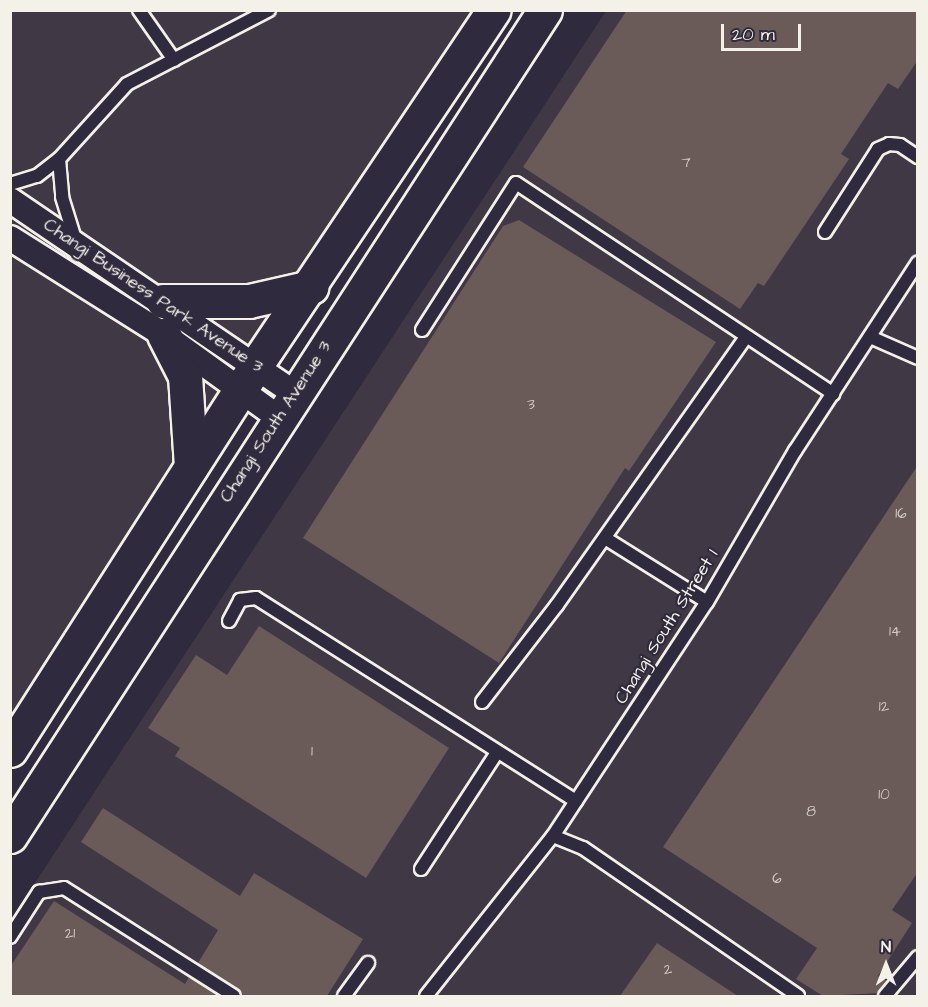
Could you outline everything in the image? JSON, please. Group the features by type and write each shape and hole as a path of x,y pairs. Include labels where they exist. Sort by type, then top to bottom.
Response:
{"street":[{"path":"10,750 249,378 494,10"},
{"name":"Changi South Avenue 3","path":"10,836 287,405 545,10"},
{"name":"Changi Business Park Avenue 3","path":"10,200 163,301 249,378 287,405"},
{"name":"Changi Business Park Avenue 3","path":"10,238 164,334 249,378"},
{"path":"163,301 249,301 311,287"},
{"path":"164,334 185,376 191,467"}],"lane":[{"path":"139,10 174,60"},
{"path":"10,184 37,176 59,159 128,84 269,10"},
{"path":"825,232 878,149 889,144 900,145 918,157"},
{"path":"59,159 62,197 76,242"},
{"path":"422,330 516,183 833,394"},
{"name":"Changi South Street 1","path":"426,996 553,836 707,602 761,507 918,262"},
{"path":"482,702 605,538 746,337"},
{"path":"870,337 918,358"},
{"path":"605,538 707,602"},
{"path":"229,621 240,600 256,598 496,754 576,801"},
{"path":"421,869 496,754"},
{"path":"553,836 583,848 798,996"},
{"path":"10,937 39,892 64,888 234,996"},
{"path":"885,996 918,957"},
{"path":"344,996 368,963"}],"shaded area":[{"path":"11,11 477,11 11,726"},
{"path":"606,11 917,11 917,996 11,996 10,921"}],"building":[{"path":"627,10 918,10 918,60 898,89 888,83 841,154 849,159 764,286 758,283 740,309 523,167"},
{"path":"519,220 716,342 629,471 625,468 499,663 303,538 503,226"},
{"path":"918,465 918,872 892,910 912,923 878,976 887,981 878,993 823,996 796,979 817,948 663,847"},
{"path":"259,626 449,748 366,878 175,756 180,748 148,728 196,655 227,675"},
{"path":"103,808 240,896 254,873 363,939 327,996 242,996 238,989 198,963 218,930 81,842"},
{"path":"54,901 185,984 189,977 219,996 10,996 10,967"},
{"path":"657,943 738,996 620,996"}]}
